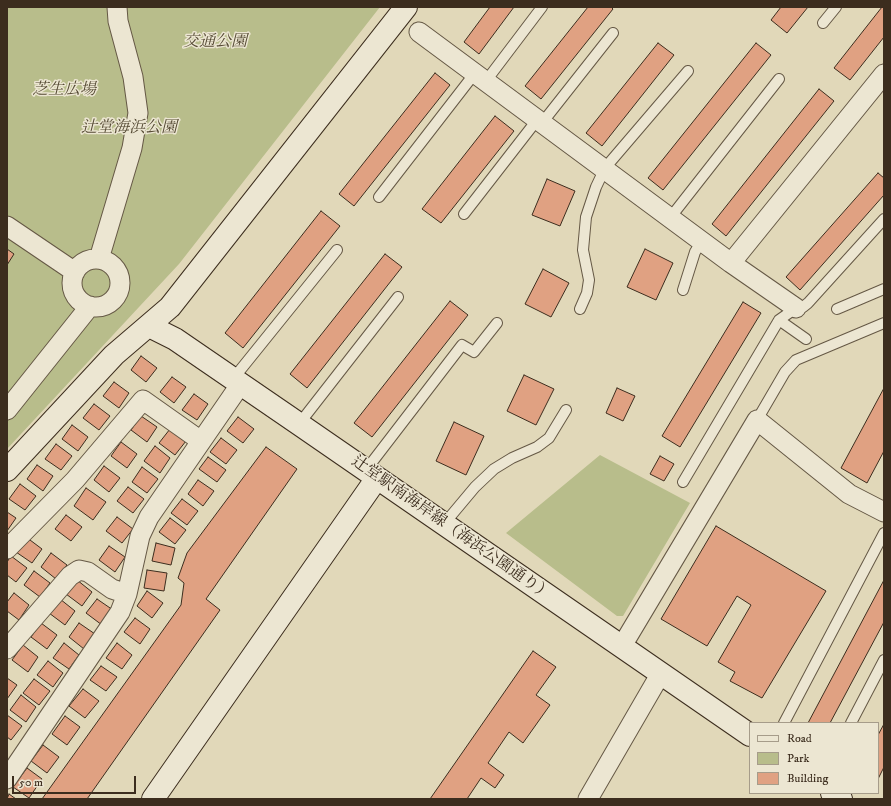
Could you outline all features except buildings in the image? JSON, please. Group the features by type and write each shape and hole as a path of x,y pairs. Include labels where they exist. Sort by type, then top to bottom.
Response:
{"street":[{"path":"99,259 132,148 138,113 133,77 118,21 116,7"},
{"path":"7,470 114,355 170,307 406,7"},
{"path":"419,32 605,168 731,263 796,308"},
{"path":"731,263 884,74"},
{"path":"7,226 75,272"},
{"path":"99,259 107,262 116,270 120,281 119,289 111,302 97,307 90,306 82,302 74,292 73,280 75,272 81,264 90,260 99,259"},
{"path":"7,410 90,306"},
{"name":"辻堂駅南海岸線（海浜公園通り）","path":"149,326 174,339 299,424 749,734"},
{"path":"7,779 120,612 127,594 140,536 149,517 201,441 237,382"},
{"path":"7,549 75,480 143,400 201,441"},
{"path":"622,646 757,420 850,494 884,512"},
{"path":"153,799 372,474"},
{"path":"7,649 70,576 80,570 88,572 112,589 127,594"},
{"path":"588,799 661,673"}],"lane":[{"path":"379,197 542,7"},
{"path":"823,23 836,7"},
{"path":"464,214 539,121 613,33"},
{"path":"580,309 587,294 589,280 583,250 586,217 605,168 688,71"},
{"path":"670,218 779,79"},
{"path":"683,482 779,320 796,308 803,307 808,303 884,219"},
{"path":"684,290 696,252 702,241"},
{"path":"237,382 337,250"},
{"path":"837,308 884,289"},
{"path":"299,424 398,297"},
{"path":"779,320 806,339"},
{"path":"372,474 462,344 474,352 497,323"},
{"path":"757,420 785,372 796,360 884,323"},
{"path":"444,524 475,486 494,469 512,458 537,447 549,438 566,410"},
{"path":"785,722 884,533"},
{"path":"851,722 884,660"}],"green space":[{"name":"辻堂海浜公園","path":"7,7 380,7 179,264 7,449"},
{"path":"600,455 690,503 623,616 617,616 506,533"}],"park label":[{"name":"交通公園","path":"215,43"},
{"name":"芝生広場","path":"64,91"}]}
